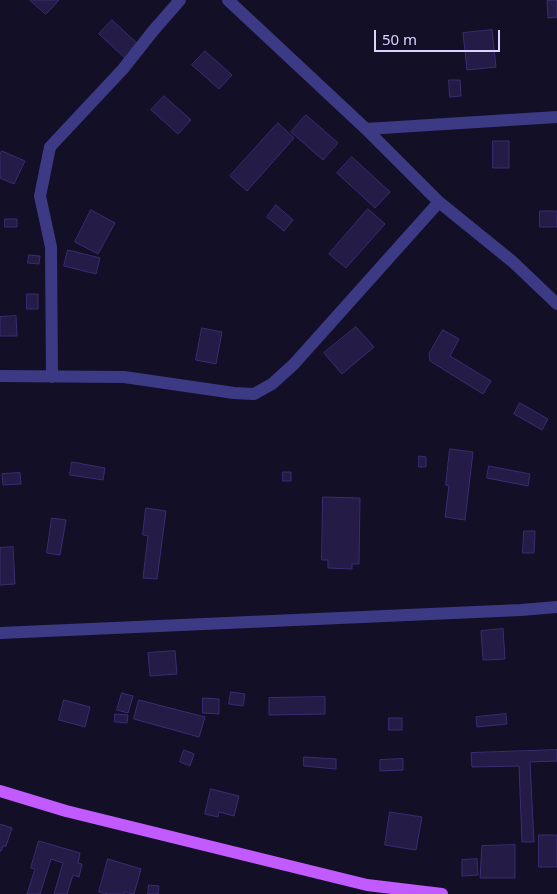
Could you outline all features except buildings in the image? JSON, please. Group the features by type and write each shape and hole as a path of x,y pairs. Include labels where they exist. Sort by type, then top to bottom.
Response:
{"main road":[{"path":"0,791 66,811 367,889 442,894"}],"street":[{"path":"52,377 51,247 40,196 50,147 123,69 180,0"},
{"path":"228,0 366,129 439,202 513,262 557,304"},
{"path":"366,129 557,117"},
{"path":"0,376 124,377 254,394 272,384 294,364 439,202"},
{"path":"0,633 511,611 557,607"}]}
